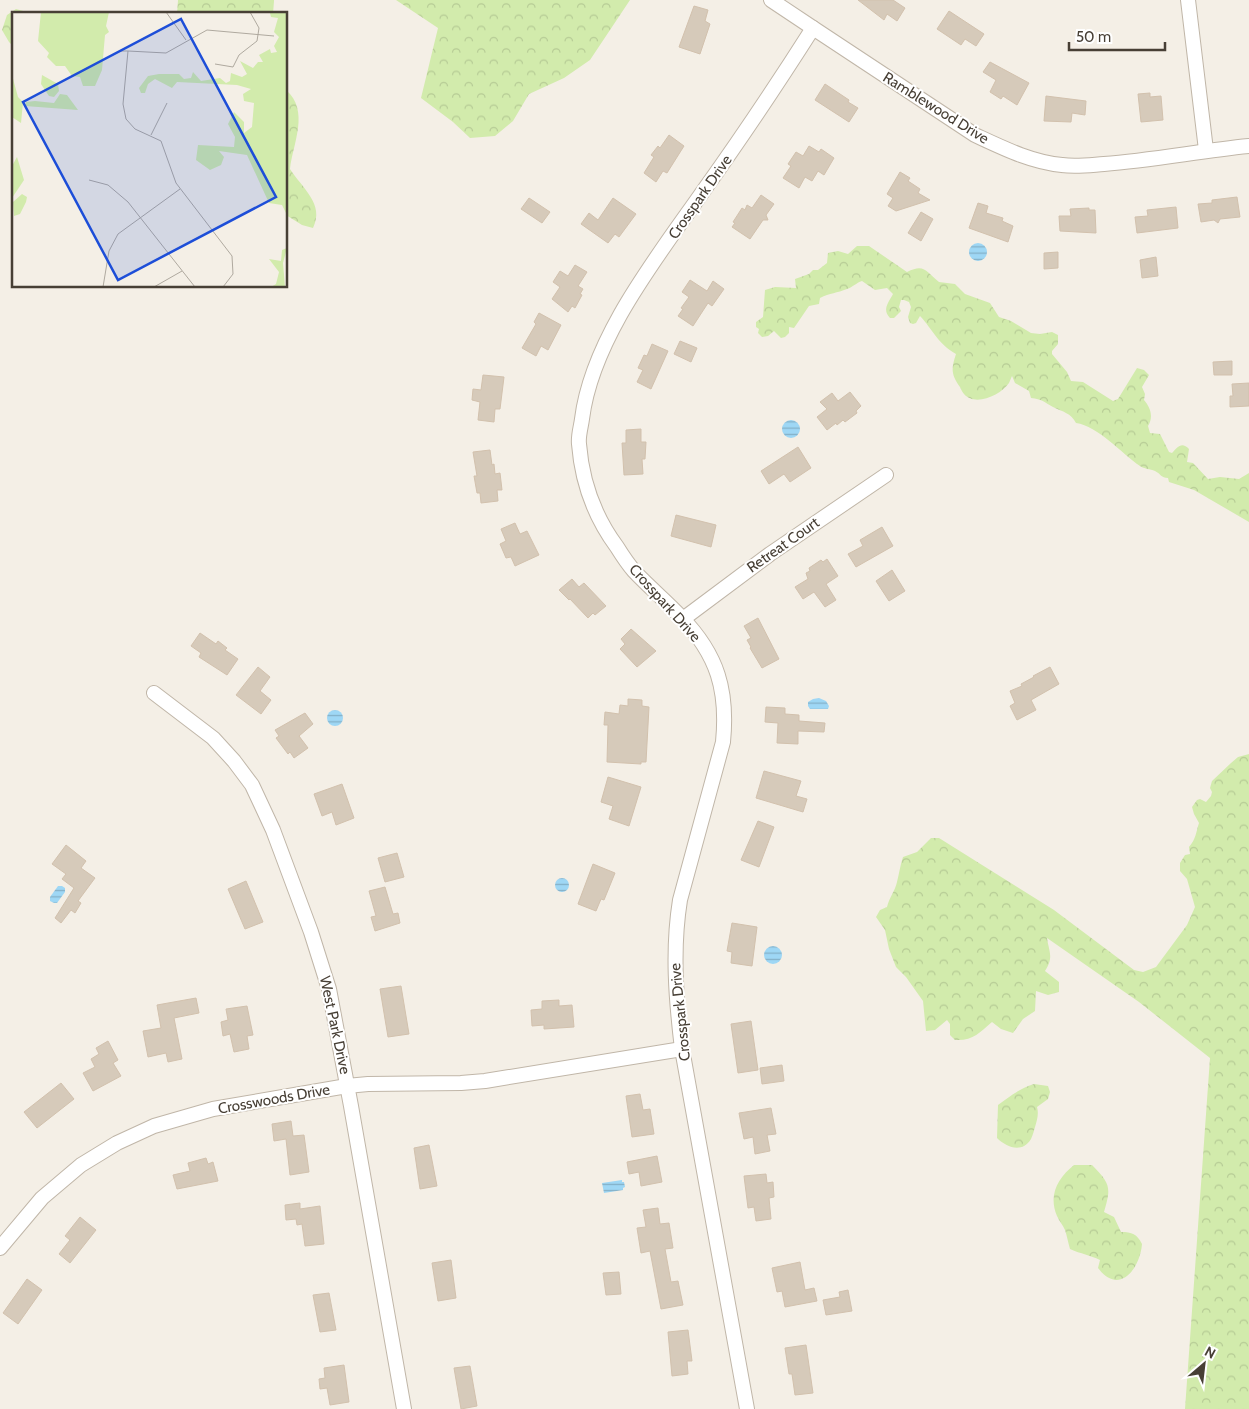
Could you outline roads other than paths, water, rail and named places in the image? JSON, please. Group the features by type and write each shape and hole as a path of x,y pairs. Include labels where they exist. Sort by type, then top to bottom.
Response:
{"street":[{"path":"771,0 812,28"},
{"path":"1188,0 1206,150"},
{"name":"Ramblewood Drive","path":"812,28 976,135 1022,156 1063,166 1127,162 1206,150 1249,146"},
{"name":"Crosspark Drive","path":"747,1409 682,1049 676,999 676,924 680,900 723,742 725,718 723,689 711,656 683,619 633,570 604,531 586,487 579,442 583,405 592,373 609,334 812,28"},
{"name":"Retreat Court","path":"683,619 768,555 886,475"},
{"name":"West Park Drive","path":"154,693 213,738 234,761 255,793 273,830 321,960 329,989 347,1086 404,1409"},
{"name":"Crosswoods Drive","path":"0,1248 42,1198 81,1165 117,1143 154,1126 214,1109 347,1086 485,1081 682,1049"}],"water":[{"path":"978,243 984,246 987,252 984,258 978,261 972,258 969,252 972,246"},
{"path":"791,420 797,423 800,429 797,435 791,438 785,435 782,429 785,423"},
{"path":"819,698 826,701 829,706 828,709 810,709 808,702"},
{"path":"335,710 341,712 343,718 341,724 335,726 329,724 327,718 329,712"},
{"path":"559,878 565,878 569,885 565,892 559,892 555,888 555,882"},
{"path":"58,886 65,888 65,892 57,903 54,903 50,901 50,897"},
{"path":"773,946 779,949 782,955 779,961 773,964 767,961 764,955 767,949"},
{"path":"622,1180 625,1187 623,1190 604,1193 602,1183"}]}
